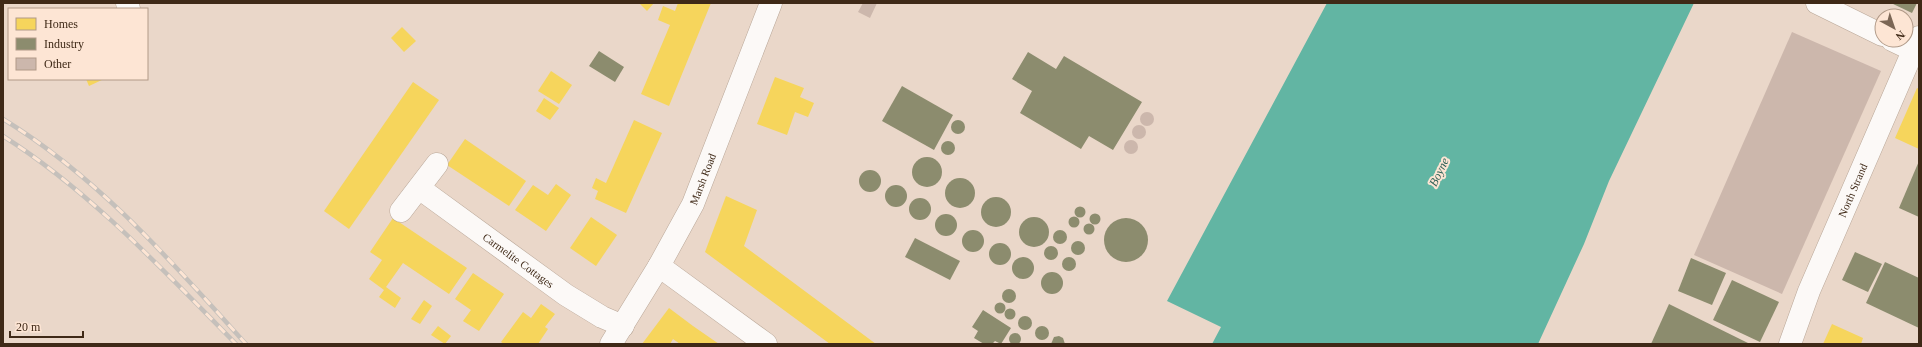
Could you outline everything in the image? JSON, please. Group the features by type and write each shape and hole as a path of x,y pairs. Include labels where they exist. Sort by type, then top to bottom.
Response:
{"main road":[{"name":"Marsh Road","path":"611,344 659,266 693,204 771,3"},
{"path":"1817,3 1874,31"},
{"name":"North Strand","path":"1790,344 1809,292 1916,44"},
{"path":"401,211 437,164"},
{"name":"Carmelite Cottages","path":"419,188 566,295 602,317 623,326"},
{"path":"659,266 766,344"}],"water":[{"name":"Boyne","path":"1327,3 1694,3 1609,181 1584,244 1538,344 1212,344 1221,327 1167,301"}],"building: Homes":[{"path":"639,3 654,3 647,11"},
{"path":"678,3 711,3 669,106 641,94 670,25 658,20 663,6 675,11"},
{"path":"402,27 416,41 404,52 391,38"},
{"path":"551,71 572,85 559,104 538,91"},
{"path":"775,77 804,88 800,97 814,103 808,117 795,112 787,135 757,124"},
{"path":"86,80 102,80 89,86"},
{"path":"413,82 439,100 349,229 324,211"},
{"path":"1917,88 1919,89 1919,149 1895,138"},
{"path":"544,98 559,108 550,120 536,111"},
{"path":"634,120 662,133 626,213 595,199 598,191 592,188 596,178 606,183"},
{"path":"465,139 526,181 509,206 447,165"},
{"path":"556,184 571,195 546,231 515,210 533,185 548,195"},
{"path":"726,196 757,210 744,246 876,344 830,344 705,252"},
{"path":"591,217 617,235 596,266 570,248"},
{"path":"393,218 467,268 449,294 403,263 386,287 401,298 395,308 379,297 384,290 369,279 382,260 370,252"},
{"path":"473,273 504,294 479,331 463,321 471,310 455,299"},
{"path":"424,300 432,306 420,324 411,319"},
{"path":"541,304 555,314 545,327 548,329 538,344 504,344 501,342 523,312 531,318"},
{"path":"669,308 719,344 680,344 673,339 670,344 642,344"},
{"path":"1832,324 1863,338 1861,344 1823,344"},
{"path":"438,326 451,336 445,344 431,335"}],"building: Industry":[{"path":"1891,3 1917,3 1914,9 1902,8"},
{"path":"599,51 624,67 615,82 589,66"},
{"path":"1028,52 1056,69 1064,56 1142,102 1113,150 1089,136 1081,149 1020,113 1032,91 1012,79"},
{"path":"902,86 953,115 934,150 882,121"},
{"path":"958,120 963,122 965,127 963,132 958,134 953,132 951,127 953,122"},
{"path":"948,141 953,143 955,148 953,153 948,155 943,153 941,148 943,143"},
{"path":"927,157 937,162 942,172 937,182 927,187 917,182 912,172 917,162"},
{"path":"1919,161 1919,217 1899,208"},
{"path":"870,170 878,173 881,181 878,189 870,192 862,189 859,181 862,173"},
{"path":"960,178 970,183 975,193 970,203 960,208 950,203 945,193 950,183"},
{"path":"896,185 904,188 907,196 904,204 896,207 888,204 885,196 888,188"},
{"path":"996,197 1006,202 1011,212 1006,222 996,227 986,222 981,212 986,202"},
{"path":"920,198 928,201 931,209 928,217 920,220 912,217 909,209 912,201"},
{"path":"1078,207 1082,207 1084,208 1084,216 1078,217 1075,214 1075,210"},
{"path":"946,214 954,217 957,225 954,233 946,236 938,233 935,225 938,217"},
{"path":"1093,214 1097,214 1099,215 1099,223 1093,224 1090,221 1090,217"},
{"path":"1034,217 1044,222 1049,232 1044,242 1034,247 1024,242 1019,232 1024,222"},
{"path":"1072,217 1076,217 1078,218 1078,226 1072,227 1069,224 1069,220"},
{"path":"1122,218 1130,218 1142,224 1148,236 1148,244 1142,256 1130,262 1122,262 1110,256 1104,244 1104,236 1110,224"},
{"path":"1087,224 1091,224 1093,225 1093,233 1087,234 1084,231 1084,227"},
{"path":"973,230 981,233 984,241 981,249 973,252 965,249 962,241 965,233"},
{"path":"1060,230 1065,232 1067,237 1065,242 1060,244 1055,242 1053,237 1055,232"},
{"path":"915,238 960,261 950,280 905,257"},
{"path":"1078,241 1083,243 1085,248 1083,253 1078,255 1073,253 1071,248 1073,243"},
{"path":"1000,243 1008,246 1011,254 1008,262 1000,265 992,262 989,254 992,246"},
{"path":"1051,246 1056,248 1058,253 1056,258 1051,260 1046,258 1044,253 1046,248"},
{"path":"1855,252 1882,264 1868,292 1842,280"},
{"path":"1023,257 1031,260 1034,268 1031,276 1023,279 1015,276 1012,268 1015,260"},
{"path":"1069,257 1074,259 1076,264 1074,269 1069,271 1064,269 1062,264 1064,259"},
{"path":"1691,258 1726,273 1712,305 1678,291"},
{"path":"1885,262 1919,278 1919,328 1866,303"},
{"path":"1052,272 1060,275 1063,283 1060,291 1052,294 1044,291 1041,283 1044,275"},
{"path":"1732,280 1779,302 1760,342 1713,320"},
{"path":"1009,289 1014,291 1016,296 1014,301 1009,303 1004,301 1002,296 1004,291"},
{"path":"1000,302 1004,304 1006,308 1004,312 1000,314 996,312 994,308 996,304"},
{"path":"1669,304 1750,344 1651,344"},
{"path":"1010,308 1014,310 1016,314 1014,318 1010,320 1006,318 1004,314 1006,310"},
{"path":"983,310 1011,328 1001,344 995,341 992,344 984,344 974,338 978,331 972,327"},
{"path":"1025,316 1030,318 1032,323 1030,328 1025,330 1020,328 1018,323 1020,318"},
{"path":"1042,326 1047,328 1049,333 1047,338 1042,340 1037,338 1035,333 1037,328"},
{"path":"1013,333 1017,333 1021,339 1017,345 1013,345 1009,341 1009,337"},
{"path":"1059,336 1063,338 1065,344 1051,344 1054,337"}],"building: Other":[{"path":"863,3 877,3 870,18 858,12"},
{"path":"1792,32 1881,71 1782,294 1694,255"},
{"path":"1147,112 1152,114 1154,119 1152,124 1147,126 1142,124 1140,119 1142,114"},
{"path":"1139,125 1144,127 1146,132 1144,137 1139,139 1134,137 1132,132 1134,127"},
{"path":"1131,140 1136,142 1138,147 1136,152 1131,154 1126,152 1124,147 1126,142"}],"railway":[{"path":"3,119 38,142 71,167 102,194 162,252 246,344"},
{"path":"3,136 35,158 96,207 153,260 236,344"}]}
